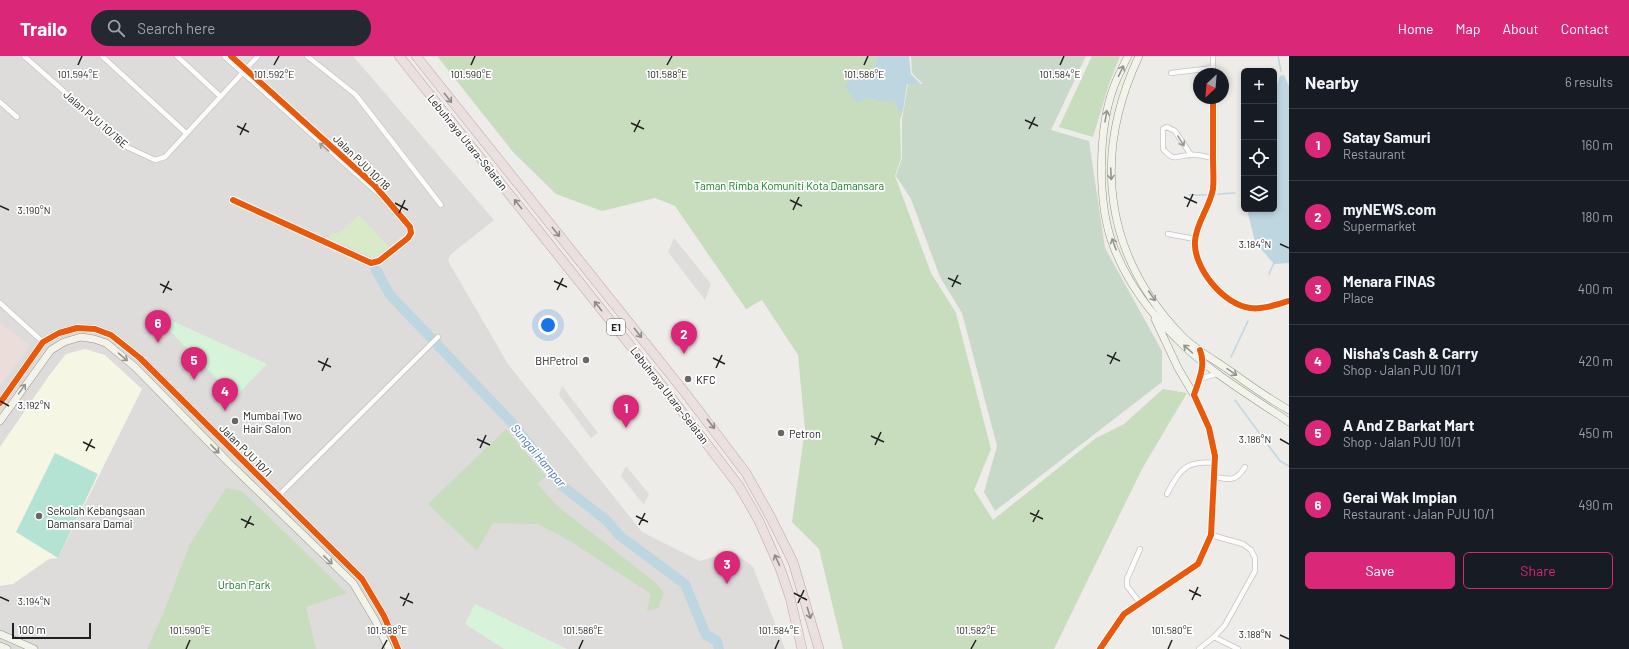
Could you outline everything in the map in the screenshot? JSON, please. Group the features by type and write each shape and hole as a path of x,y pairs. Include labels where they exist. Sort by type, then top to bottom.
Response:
{"highway":[{"name":"Lebuhraya Utara–Selatan","path":"399,56 662,385 739,486 759,521 780,568 790,597 802,649"},
{"name":"Lebuhraya Utara–Selatan","path":"416,56 704,416 746,472 793,562 819,649"}],"street":[{"name":"Jalan PJU 10/16E","path":"24,56 127,147 155,160 165,157 186,133"},
{"path":"102,56 186,133 258,56"},
{"path":"177,56 220,96"},
{"name":"Jalan PJU 10/18","path":"224,56 243,71 373,190 386,200 410,227 411,233 408,238 379,261 371,263 234,200"},
{"name":"Jalan PJU 10/18","path":"231,56 243,71"},
{"path":"308,56 356,96 441,205"},
{"path":"1128,56 1114,87 1107,109 1101,149 1101,170 1106,214 1112,244 1136,290 1152,312 1177,340 1203,362 1289,422"},
{"path":"1139,56 1124,92 1113,133 1110,169 1116,214 1122,239 1145,286 1167,318 1184,337 1200,350 1289,410"},
{"path":"1213,56 1213,68"},
{"path":"1170,73 1193,70"},
{"path":"0,102 17,117"},
{"path":"1213,104 1213,189 1195,239 1198,260 1203,271 1229,301 1238,306 1252,308 1289,301"},
{"path":"1191,155 1175,131 1167,127 1163,129 1163,149 1172,157 1177,158 1191,155 1213,158"},
{"path":"1168,234 1195,239"},
{"path":"0,302 43,342"},
{"path":"1100,649 1124,614 1198,564 1211,535 1215,464 1213,442 1209,428 1194,395 1178,368 1152,312"},
{"name":"Jalan PJU 10/1","path":"0,403 43,342 59,333 77,328 95,329 111,335 140,358 362,579 384,616 398,649"},
{"name":"Jalan PJU 10/1","path":"0,421 51,350 64,342 81,337 106,343 135,367 353,583 375,620 389,649"},
{"path":"278,496 438,337"},
{"path":"1194,395 1200,379 1203,362 1200,350"},
{"path":"1200,379 1219,373"},
{"path":"168,386 182,415"},
{"path":"1167,494 1177,475 1183,469 1197,463 1215,464"},
{"path":"1214,477 1233,479 1240,476 1245,467"},
{"path":"300,532 326,544"},
{"path":"1199,649 1214,637 1225,625 1252,579 1255,564 1254,554 1243,544 1211,535"},
{"path":"1140,549 1127,579 1127,586 1140,603"},
{"path":"0,634 34,649"},
{"path":"1214,637 1238,649"},
{"path":"0,646 7,649"}],"shaded area":[{"path":"0,56 353,56 494,220 450,255 448,261 508,364 642,532 700,561 733,551 753,567 785,649 0,649"},
{"path":"911,56 1086,56 1051,130 1089,141 1105,248 1162,351 1162,382 995,511 984,492 997,446 962,313 940,277 911,199 896,176 902,158 902,120 908,84 923,84 912,73"},
{"path":"674,238 711,284 705,300 668,252"},
{"path":"0,323 27,343 29,347 0,386"},
{"path":"85,349 105,355 142,389 58,558 49,559 13,584 0,586 0,447 48,377 66,354"},
{"path":"562,386 598,433 591,438 559,395"},
{"path":"626,466 649,494 644,505 621,476"}],"green space":[{"name":"Taman Rimba Komuniti Kota Damansara","path":"437,56 875,56 877,63 872,69 863,74 852,77 851,94 856,102 869,98 879,101 894,100 898,111 903,111 900,120 901,158 895,176 931,273 956,313 991,449 974,490 993,520 1096,438 1124,424 1163,389 1187,393 1142,469 1054,649 843,649 819,549 792,522 805,429 798,355 762,300 746,309 675,206 655,198 602,211 556,194 513,152"},
{"path":"1092,56 1120,56 1109,84 1093,137 1059,127"},
{"path":"359,215 389,247 376,257 371,257 329,238 332,233 339,233"},
{"path":"166,318 267,364 235,397 162,323"},
{"path":"506,429 546,477 537,483 556,505 656,583 664,593 658,608 647,611 651,594 570,541 538,524 493,523 477,551 428,504"},
{"path":"55,453 98,474 58,558 16,532"},
{"name":"Urban Park","path":"226,488 242,491 347,593 306,607 316,649 147,649 163,614 190,544"},
{"path":"475,604 567,649 504,649 465,624"}],"water":[{"path":"875,56 909,56 911,74 921,84 907,84 903,111 898,111 894,101 879,101 869,98 856,103 845,86 852,77 863,74 872,69 877,63"},
{"path":"1284,75 1289,86 1289,263 1274,264 1255,242 1248,212 1277,212 1277,85 1280,76"}],"waterway":[{"path":"1278,56 1281,71"},
{"path":"1218,194 1235,193"},
{"path":"1189,195 1207,195"},
{"path":"1269,274 1274,263"},
{"name":"Sungai Hampar","path":"376,270 390,295 514,425 561,485 606,520 620,536 685,584 706,635 717,641 719,649"},
{"path":"1231,357 1248,321"},
{"path":"1235,400 1280,461 1289,466"}],"cycle path":[{"path":"231,56 375,186 410,227 411,233 408,238 379,261 371,263 233,200"},
{"path":"1213,104 1213,189 1196,234 1196,252 1199,262 1212,284 1230,300 1240,305 1250,308 1260,308 1289,301"},
{"path":"0,403 43,342 59,333 77,328 95,329 111,335 140,358 362,579 384,616 398,649"},
{"path":"1100,649 1124,614 1198,564 1211,535 1215,456 1209,428 1194,395 1202,367 1202,356 1200,350"}],"place":[{"name":"Gerai Wak Impian","path":"158,343"},
{"name":"myNEWS.com","path":"684,354"},
{"name":"BHPetrol","path":"586,360"},
{"name":"KFC","path":"688,379"},
{"name":"A And Z Barkat Mart","path":"194,380"},
{"name":"Nisha's Cash & Carry","path":"225,411"},
{"name":"Mumbai Two Hair Salon","path":"235,421"},
{"name":"Satay Samuri","path":"626,428"},
{"name":"Petron","path":"781,433"},
{"name":"Sekolah Kebangsaan Damansara Damai","path":"39,516"},
{"name":"Menara FINAS","path":"727,584"}]}
